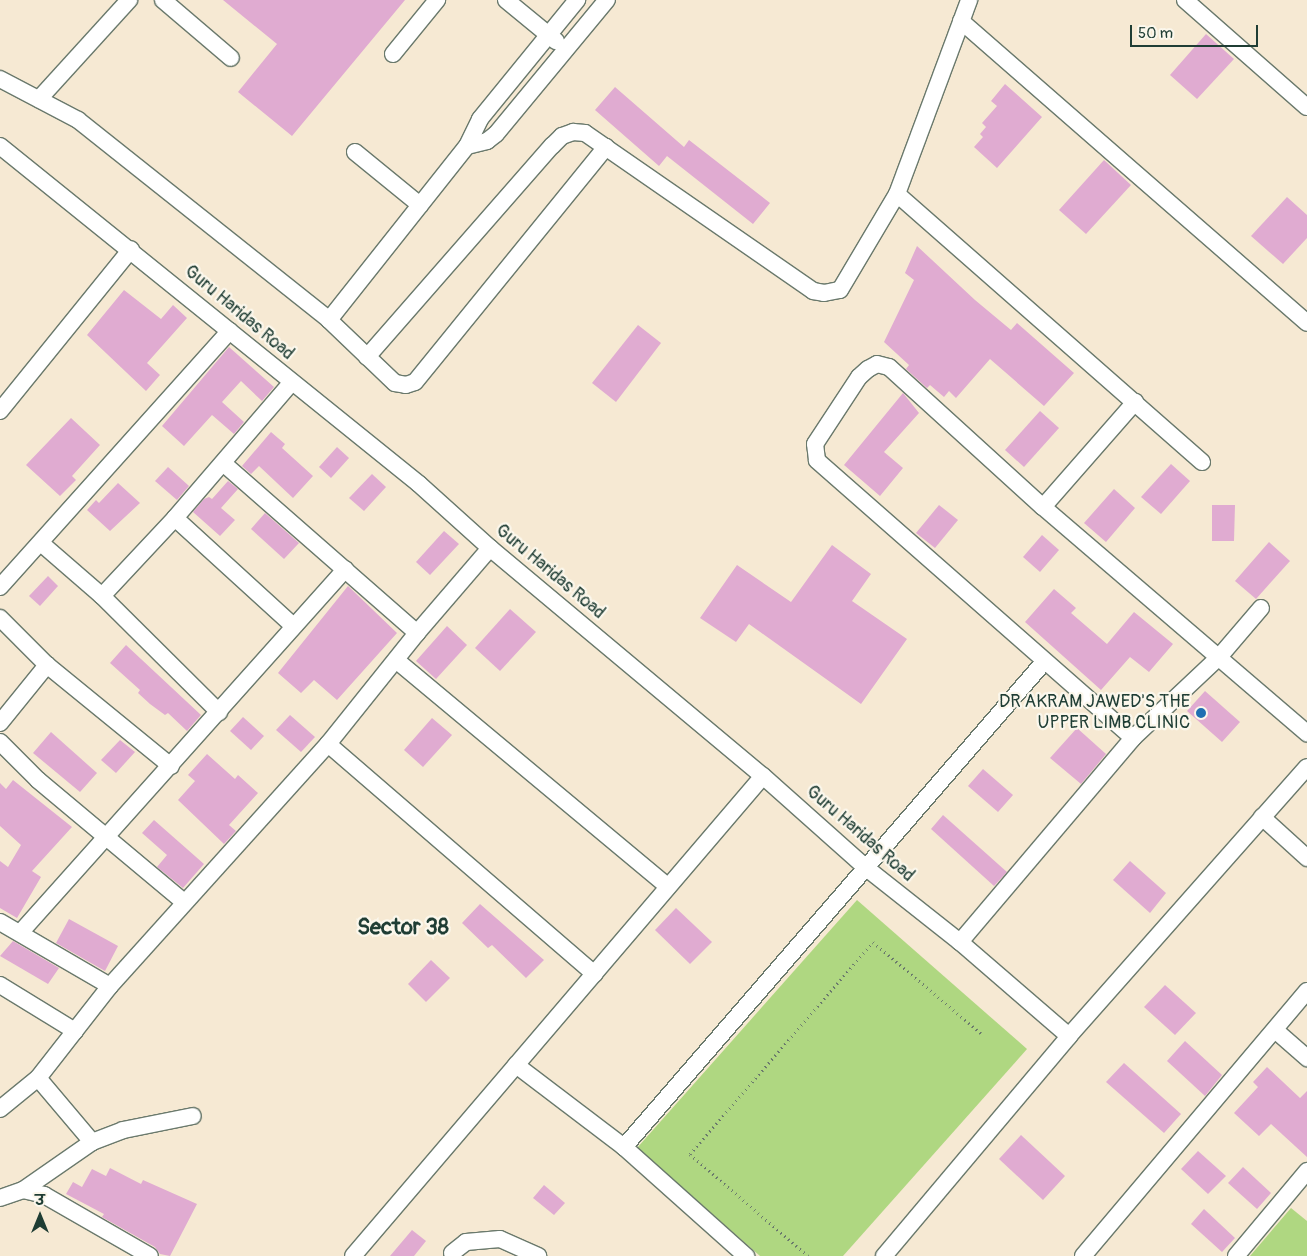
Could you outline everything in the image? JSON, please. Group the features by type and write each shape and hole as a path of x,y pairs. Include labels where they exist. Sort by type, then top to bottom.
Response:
{"street":[{"path":"39,99 129,0"},
{"path":"163,0 231,58"},
{"path":"393,54 437,0"},
{"path":"506,0 566,48"},
{"path":"329,320 467,146 480,119 577,0"},
{"path":"467,146 487,141 496,134 607,0"},
{"path":"367,357 562,136 585,133 813,291 824,293 840,290 846,284 897,194 969,0"},
{"path":"1185,0 1307,107"},
{"path":"961,22 1307,323"},
{"path":"0,79 78,120 329,320 395,383 406,385 415,382 606,147"},
{"name":"Guru Haridas Road","path":"0,146 131,249 419,484 490,548 763,776 865,868 960,942 1069,1036"},
{"path":"355,152 420,205"},
{"path":"897,194 1202,462"},
{"path":"0,411 131,249"},
{"path":"0,587 42,544 230,331"},
{"path":"1133,738 1044,662 817,460 815,444 859,377 877,364 889,367 1043,507 1220,656 1307,733"},
{"path":"102,596 175,518 292,382"},
{"path":"1043,507 1135,402"},
{"path":"223,463 417,633"},
{"path":"175,518 292,625"},
{"path":"42,544 102,596 219,712"},
{"path":"0,1109 38,1078 110,986 328,744 417,633 490,548"},
{"path":"20,933 219,712 292,625 345,569"},
{"path":"960,942 1133,738 1220,656 1261,608"},
{"path":"0,618 47,665 171,766"},
{"path":"396,660 668,887"},
{"path":"624,1147 1044,662"},
{"path":"0,723 47,665"},
{"path":"0,742 107,838 184,902"},
{"path":"328,744 594,974"},
{"path":"884,1256 1069,1036 1307,767"},
{"path":"353,1256 763,776"},
{"path":"1262,817 1307,858"},
{"path":"0,922 110,986"},
{"path":"0,985 75,1031"},
{"path":"1083,1256 1307,991"},
{"path":"1275,1030 1307,1058"},
{"path":"516,1065 624,1147 746,1256"},
{"path":"38,1078 92,1142"},
{"path":"0,1198 23,1190 92,1142 123,1130 193,1116"},
{"path":"1236,1256 1307,1171"},
{"path":"23,1190 67,1207 150,1256"},
{"path":"452,1254 466,1242 500,1238 538,1256"}],"path":[{"path":"808,1256 690,1154 873,942 982,1034"}],"green space":[{"path":"857,900 1027,1049 843,1256 760,1256 637,1148"},
{"path":"1291,1208 1307,1221 1307,1256 1250,1256"}],"building":[{"path":"223,0 405,0 292,136 238,92 277,44"},
{"path":"1206,34 1234,59 1197,99 1170,75"},
{"path":"1005,84 1042,117 997,168 974,147 983,137 980,134 986,127 982,123 997,106 991,101"},
{"path":"615,87 684,147 689,140 770,203 753,224 667,156 659,166 595,110"},
{"path":"1104,160 1131,185 1086,234 1059,210"},
{"path":"1287,197 1307,215 1307,238 1283,264 1251,236"},
{"path":"917,246 975,300 1011,330 1017,323 1074,373 1044,406 990,359 956,398 949,391 944,397 930,385 927,388 906,369 909,365 884,342 914,280 905,273"},
{"path":"124,290 161,319 173,305 187,318 147,363 160,375 146,391 87,335"},
{"path":"638,325 661,343 616,402 592,383"},
{"path":"229,347 274,387 262,401 241,381 222,402 244,422 234,434 212,415 184,446 162,426"},
{"path":"903,393 919,413 884,452 903,468 880,496 844,465"},
{"path":"1040,411 1059,428 1024,467 1005,450"},
{"path":"71,418 100,445 72,476 76,480 60,496 26,465"},
{"path":"271,432 285,444 282,448 313,476 293,498 259,466 251,474 242,466"},
{"path":"337,447 349,458 331,478 319,467"},
{"path":"1171,464 1190,481 1161,514 1141,497"},
{"path":"168,467 189,486 177,500 155,481"},
{"path":"372,474 386,487 364,511 349,498"},
{"path":"228,481 238,489 221,508 235,520 220,536 193,512 204,499 209,497 212,499"},
{"path":"118,483 140,503 110,531 87,510 96,500 99,503"},
{"path":"1114,489 1135,508 1106,542 1084,523"},
{"path":"939,505 958,520 935,548 916,533"},
{"path":"1212,505 1235,505 1234,541 1212,541"},
{"path":"265,513 299,543 284,559 251,529"},
{"path":"444,531 459,544 430,575 416,562"},
{"path":"1042,535 1059,550 1040,572 1023,557"},
{"path":"1269,542 1290,561 1256,599 1235,581"},
{"path":"832,545 871,574 852,601 907,639 861,704 749,624 736,642 700,618 737,565 791,602"},
{"path":"48,576 58,586 40,606 29,596"},
{"path":"348,586 397,633 337,700 314,680 301,693 278,673"},
{"path":"1054,589 1076,608 1071,613 1107,644 1134,612 1173,644 1149,672 1130,657 1101,690 1025,622"},
{"path":"510,609 536,632 500,671 475,648"},
{"path":"447,626 467,645 436,679 416,661"},
{"path":"126,645 201,715 187,731 168,713 165,715 150,704 138,693 140,690 110,663"},
{"path":"1205,691 1240,722 1222,742 1187,711"},
{"path":"290,715 315,737 301,752 276,730"},
{"path":"243,717 264,736 251,750 230,731"},
{"path":"432,718 452,735 423,767 404,750"},
{"path":"1077,728 1106,754 1081,784 1050,758"},
{"path":"51,732 97,773 80,792 33,753"},
{"path":"120,740 135,752 116,773 101,760"},
{"path":"207,754 235,779 238,775 258,793 229,825 236,831 224,844 178,800 195,781 188,775"},
{"path":"983,769 1013,795 998,812 968,786"},
{"path":"13,780 72,827 32,871 41,877 17,918 0,908 0,861 8,867 21,845 0,826 0,783 6,789"},
{"path":"943,815 1007,872 994,886 931,829"},
{"path":"154,820 204,864 183,888 157,867 167,855 142,833"},
{"path":"1130,861 1166,893 1150,913 1113,880"},
{"path":"480,904 544,960 526,978 492,945 488,948 462,923"},
{"path":"676,908 712,942 690,964 655,930"},
{"path":"69,919 118,946 105,971 56,943"},
{"path":"13,941 59,968 48,984 0,956"},
{"path":"431,960 450,978 426,1002 408,984"},
{"path":"1165,985 1196,1013 1175,1035 1144,1007"},
{"path":"1185,1041 1222,1075 1205,1096 1167,1061"},
{"path":"1124,1063 1181,1114 1164,1133 1106,1082"},
{"path":"1267,1067 1300,1098 1307,1091 1307,1157 1271,1124 1259,1136 1234,1113 1258,1087 1253,1082"},
{"path":"1021,1135 1065,1176 1043,1200 999,1159"},
{"path":"1198,1151 1226,1176 1208,1194 1181,1169"},
{"path":"1243,1167 1271,1193 1257,1209 1228,1183"},
{"path":"110,1168 141,1184 143,1180 197,1204 170,1256 160,1254 155,1247 102,1217 104,1214 66,1194 73,1182 82,1187 92,1169 106,1176"},
{"path":"544,1185 565,1203 554,1215 533,1198"},
{"path":"1204,1209 1235,1238 1222,1252 1191,1224"},
{"path":"412,1230 426,1241 414,1256 390,1256"}],"place":[{"name":"DR AKRAM JAWED'S THE UPPER LIMB CLINIC","path":"1201,713"}],"district":[{"name":"Sector 38","path":"403,928"}]}
